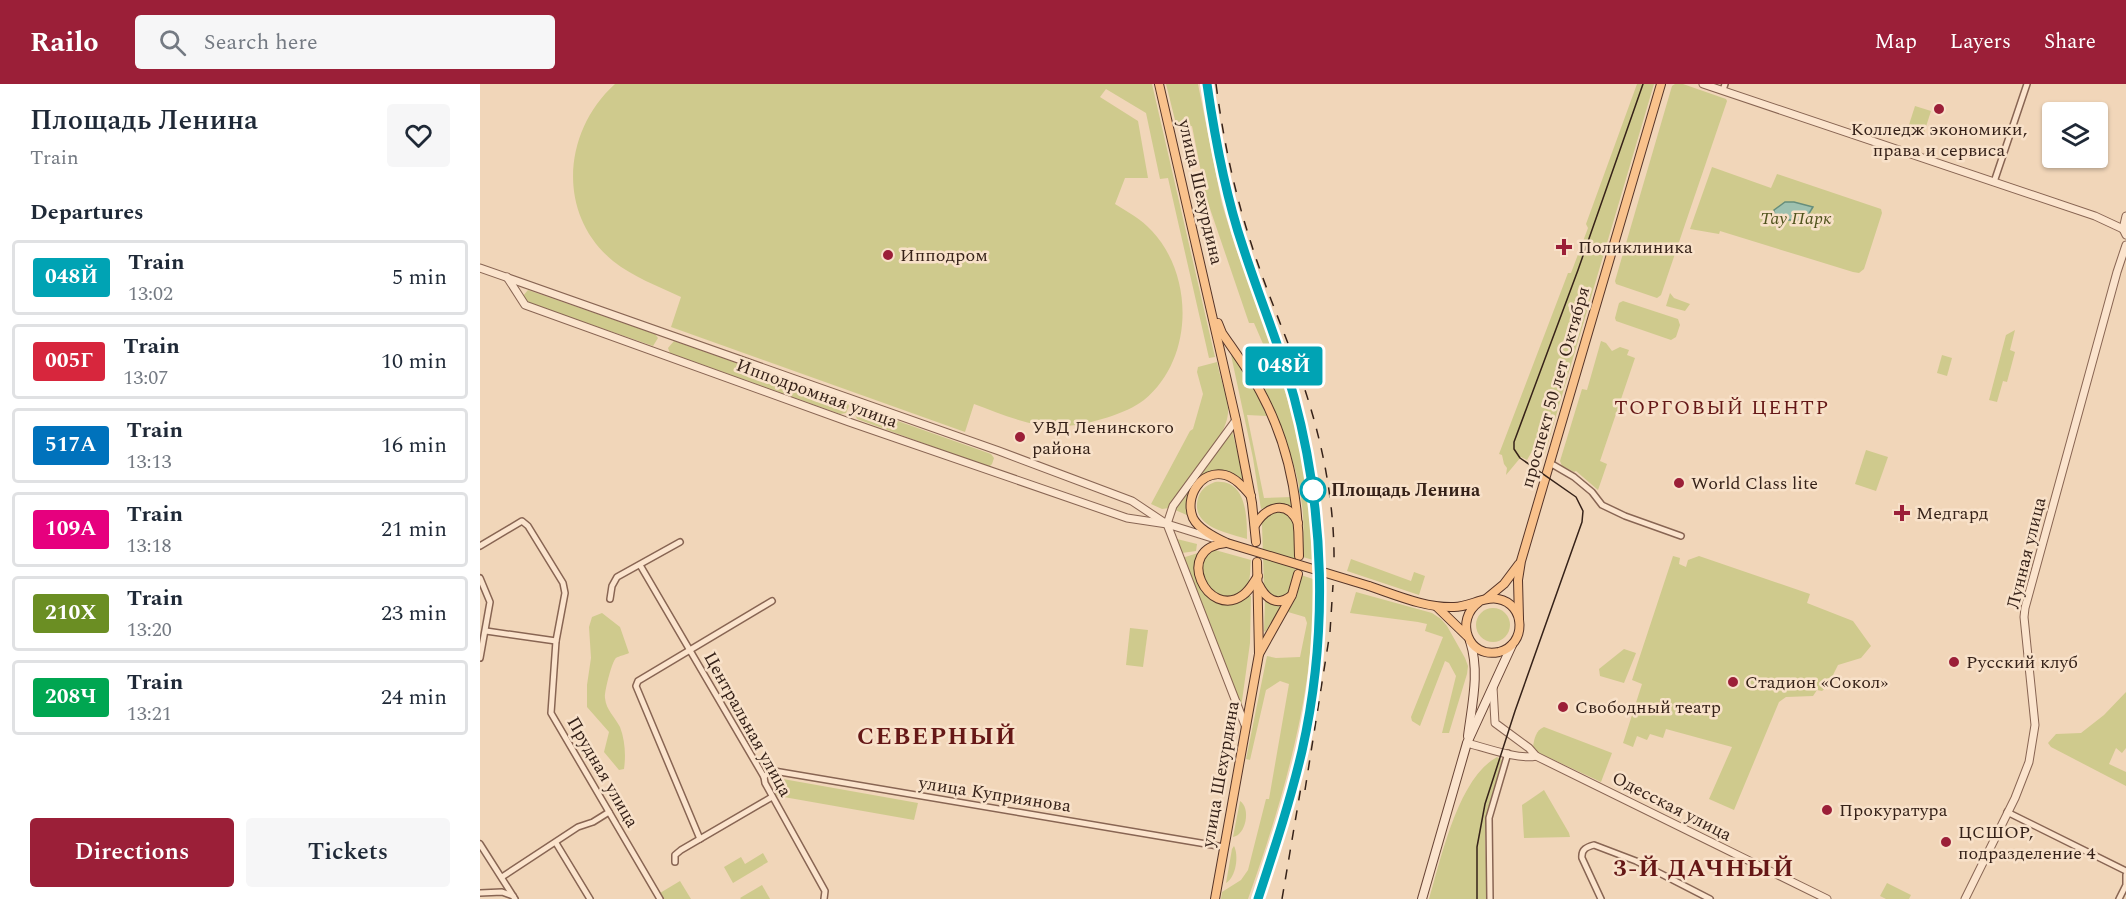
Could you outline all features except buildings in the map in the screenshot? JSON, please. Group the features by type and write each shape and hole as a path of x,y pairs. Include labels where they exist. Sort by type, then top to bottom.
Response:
{"main road":[{"name":"улица Шехурдина","path":"1159,84 1236,420 1251,496 1256,543"},
{"name":"проспект 50 лет Октября","path":"1519,619 1518,579 1521,561 1660,84"},
{"name":"улица Шехурдина","path":"1212,308 1222,333 1260,390 1286,452 1295,493 1299,526 1299,556"},
{"path":"1222,362 1226,352 1230,350 1236,353"},
{"path":"1251,496 1236,481 1225,475 1205,478 1195,488 1190,506 1194,520 1214,537 1227,543 1437,607 1459,607 1494,598 1506,602 1515,610 1519,619 1519,633 1467,743 1422,899"},
{"path":"1255,525 1263,512 1277,507 1289,511 1299,526"},
{"path":"1227,543 1214,544 1201,555 1200,578 1207,592 1218,599 1237,598 1258,580 1265,596 1273,601 1282,601 1292,595"},
{"name":"проспект 50 лет Октября","path":"1481,601 1502,586 1521,561"},
{"name":"улица Шехурдина","path":"1215,899 1258,654 1257,562"},
{"name":"улица Шехурдина","path":"1258,654 1292,595 1298,574"},
{"path":"1467,743 1475,676 1474,653 1466,631 1466,620 1471,609 1481,601"},
{"path":"1437,607 1478,648 1489,652 1502,651 1512,645"}],"street":[{"path":"1703,84 1724,87 2095,216 2124,232 2126,216"},
{"path":"1994,182 2027,84"},
{"name":"Лунная улица","path":"1965,899 2030,762 2035,725 2025,635 2025,608 2126,245"},
{"name":"Ипподромная улица","path":"480,268 999,451 1132,501 1167,524"},
{"name":"Ипподромная улица","path":"507,277 525,305 849,422 1131,519 1167,524"},
{"path":"1236,420 1173,506 1167,524 1245,725"},
{"path":"1550,463 1574,477 1602,504 1625,516 1681,536"},
{"name":"Прудная улица","path":"480,546 522,521 533,534 563,583 565,593 556,641 552,713 660,899"},
{"path":"1167,524 1227,543"},
{"path":"610,599 614,581 680,542"},
{"name":"Центральная улица","path":"640,565 764,777 772,797 825,891 824,899"},
{"path":"480,578 490,602 480,658"},
{"path":"700,839 636,687 638,681 772,601"},
{"path":"486,631 556,641"},
{"path":"1493,687 1494,723 1529,748 1536,756"},
{"path":"1467,743 1523,756 1536,756"},
{"path":"1490,899 1489,818 1508,753"},
{"name":"Одесская улица","path":"1536,756 1827,899"},
{"name":"улица Куприянова","path":"764,777 770,771 774,771 1224,847"},
{"path":"675,862 675,855 772,797"},
{"path":"502,877 578,827 593,822 609,812"},
{"path":"2007,812 2126,873 2126,885 2119,899"},
{"path":"556,843 590,899"},
{"path":"480,844 514,897"},
{"path":"1601,899 1582,858 1585,848 1594,845 1636,861 1710,899"},
{"path":"480,893 502,892 514,897"}],"green space":[{"name":"Ипподром","path":"615,84 1152,84 1215,357 1209,358 1168,178 1160,179 1146,113 1106,89 1100,97 1138,121 1148,178 1125,178 1115,204 1152,231 1166,250 1176,271 1181,293 1182,317 1180,340 1172,363 1160,383 1144,400 1128,410 1107,418 1067,426 1043,425 1020,420 974,404 965,432 671,327 681,297 637,277 613,261 595,242 582,220 575,197 573,172 576,148 585,125 598,103"},
{"path":"1166,84 1198,84 1222,204 1235,246 1278,360 1276,361 1296,429 1303,459 1313,533 1313,560 1303,557 1303,515 1298,480 1282,430 1261,383 1270,376 1270,360 1254,323 1249,323 1206,197 1192,126 1177,128"},
{"path":"1637,84 1654,84 1545,453 1540,456 1531,453 1527,460 1521,457 1506,475 1507,468 1502,455 1499,454 1568,273 1571,273 1588,228 1586,224"},
{"path":"1683,84 1727,101 1661,295 1657,298 1616,284 1615,281 1672,86"},
{"path":"1915,106 1931,111 1923,136 1907,131"},
{"name":"Тау Парк","path":"1712,167 1771,188 1777,174 1881,209 1882,213 1864,269 1859,273 1853,272 1720,231 1719,234 1690,229"},
{"path":"528,290 655,334 658,338 653,346 526,302 523,296"},
{"path":"1670,293 1674,298 1690,304 1685,311 1666,306"},
{"path":"1623,301 1678,319 1680,325 1676,337 1671,340 1616,321 1619,303"},
{"path":"2015,330 2010,350 2015,352 2007,382 2003,381 1997,402 1989,400 2006,335"},
{"path":"674,341 847,402 849,406 846,413 840,414 670,353 668,348"},
{"path":"1601,341 1606,343 1612,351 1620,347 1629,350 1627,355 1635,358 1600,461 1607,464 1598,490 1576,471 1562,466 1560,461 1582,389 1587,390"},
{"path":"1231,355 1252,385 1267,416 1247,415 1264,498 1292,497 1295,511 1277,504 1261,509 1253,458"},
{"path":"1942,355 1952,358 1947,376 1937,373"},
{"path":"1217,362 1228,408 1227,419 1206,460 1169,508 1162,509 1151,504 1193,429 1203,394 1197,372 1198,367"},
{"path":"861,408 991,454 994,458 992,464 989,467 857,419 855,414"},
{"path":"1232,430 1244,480 1224,471 1199,478 1192,487 1189,516 1173,509"},
{"path":"1866,450 1888,457 1876,491 1855,484"},
{"path":"1226,483 1239,493 1245,511 1247,539 1212,527 1200,516 1197,508 1199,495 1209,484"},
{"path":"1271,511 1284,512 1294,523 1295,576 1289,593 1280,599 1270,596 1264,587 1262,521"},
{"path":"1177,539 1197,544 1196,551 1182,553"},
{"path":"1215,550 1251,560 1248,584 1241,592 1226,597 1220,596 1211,591 1206,583 1203,573 1204,558"},
{"path":"1198,553 1197,579 1209,597 1229,603 1251,596 1250,643 1241,708 1182,558"},
{"name":"Стадион «Сокол»","path":"1673,556 1680,558 1679,564 1686,567 1688,560 1699,556 1810,594 1807,603 1853,621 1871,646 1861,658 1838,665 1827,687 1822,691 1817,690 1813,696 1786,697 1779,702 1734,810 1709,799 1732,747 1666,729 1663,738 1650,734 1647,740 1637,736 1633,747 1623,743 1642,684 1632,680"},
{"path":"1351,559 1411,581 1414,572 1425,576 1419,595 1347,571"},
{"path":"1301,575 1313,579 1313,619 1303,701 1295,742 1285,782 1248,899 1221,899 1222,892 1241,880 1248,870 1266,799 1269,799 1289,684 1280,681 1266,690 1250,760 1246,759 1267,656 1300,657 1307,623 1305,617 1288,612 1297,596"},
{"path":"1356,592 1432,613 1447,626 1468,666 1449,733 1442,733 1456,676 1449,663 1445,661 1420,726 1412,721 1411,717 1443,637 1425,631 1427,624 1350,613"},
{"path":"1265,601 1281,607 1265,632 1264,631"},
{"path":"1493,608 1505,613 1510,625 1505,637 1493,642 1481,637 1476,625 1481,613"},
{"path":"602,613 620,627 629,653 614,660 605,695 607,706 620,727 623,737 624,769 619,770 604,752 609,732 587,707 591,658 589,627 592,617"},
{"path":"1130,628 1148,630 1143,667 1126,665"},
{"path":"1624,649 1636,653 1624,683 1600,676 1599,669"},
{"path":"2126,692 2126,748 2122,753 2116,748 2109,764 2126,772 2126,786 2051,747 2048,743 2056,734 2081,733 2104,715"},
{"path":"1544,727 1612,753 1601,782 1535,751 1533,747 1535,738 1539,730"},
{"path":"1497,757 1502,760 1486,818 1488,899 1429,899 1453,821 1462,801 1483,767"},
{"path":"783,779 918,803 914,820 778,796 775,793 776,788"},
{"path":"1544,790 1570,837 1524,838 1522,805"},
{"path":"1240,801 1245,809 1246,821 1241,832 1233,837"},
{"path":"1234,846 1236,866 1226,883 1232,849"},
{"path":"763,853 768,862 733,883 724,867 741,857 745,864"},
{"path":"680,881 691,899 663,899 660,893"},
{"path":"1887,883 1911,895 1909,899 1886,899 1880,896"},
{"path":"762,885 770,899 740,898"}],"shaded area":[{"path":"1785,202 1813,207 1805,220 1780,220 1775,216 1774,210"}],"tram line":[{"path":"1477,899 1477,847 1485,804 1515,711 1582,522 1583,511 1576,497 1520,458 1514,449 1514,442 1578,270 1643,84"}],"railway":[{"path":"1216,84 1239,204 1264,281 1306,393 1318,435 1333,522 1334,567"},
{"path":"1247,260 1273,334 1295,408 1311,484 1319,562"},
{"path":"1258,899 1293,782 1311,702 1320,622 1320,581"},
{"path":"1305,790 1330,632 1333,585"},
{"path":"1282,899 1302,781"}],"train":[{"name":"048Й","path":"1207,84 1220,164 1230,205 1302,429 1313,490 1319,553 1317,652 1309,712 1285,819 1258,899"}],"place":[{"name":"Колледж экономики, права и сервиса","path":"1939,109"},
{"name":"Поликлиника","path":"1564,247"},
{"name":"Ипподром","path":"888,255"},
{"name":"УВД Ленинского района","path":"1020,437"},
{"name":"World Class lite","path":"1679,483"},
{"name":"Площадь Ленина","path":"1313,490"},
{"name":"Медгард","path":"1902,513"},
{"name":"Русский клуб","path":"1954,662"},
{"name":"Стадион «Сокол»","path":"1733,682"},
{"name":"Свободный театр","path":"1563,707"},
{"name":"Прокуратура","path":"1827,810"},
{"name":"ЦСШОР, подразделение 4","path":"1946,842"}],"district":[{"name":"ТОРГОВЫЙ ЦЕНТР","path":"1722,407"},
{"name":"СЕВЕРНЫЙ","path":"937,736"},
{"name":"3-Й ДАЧНЫЙ","path":"1704,868"}]}
